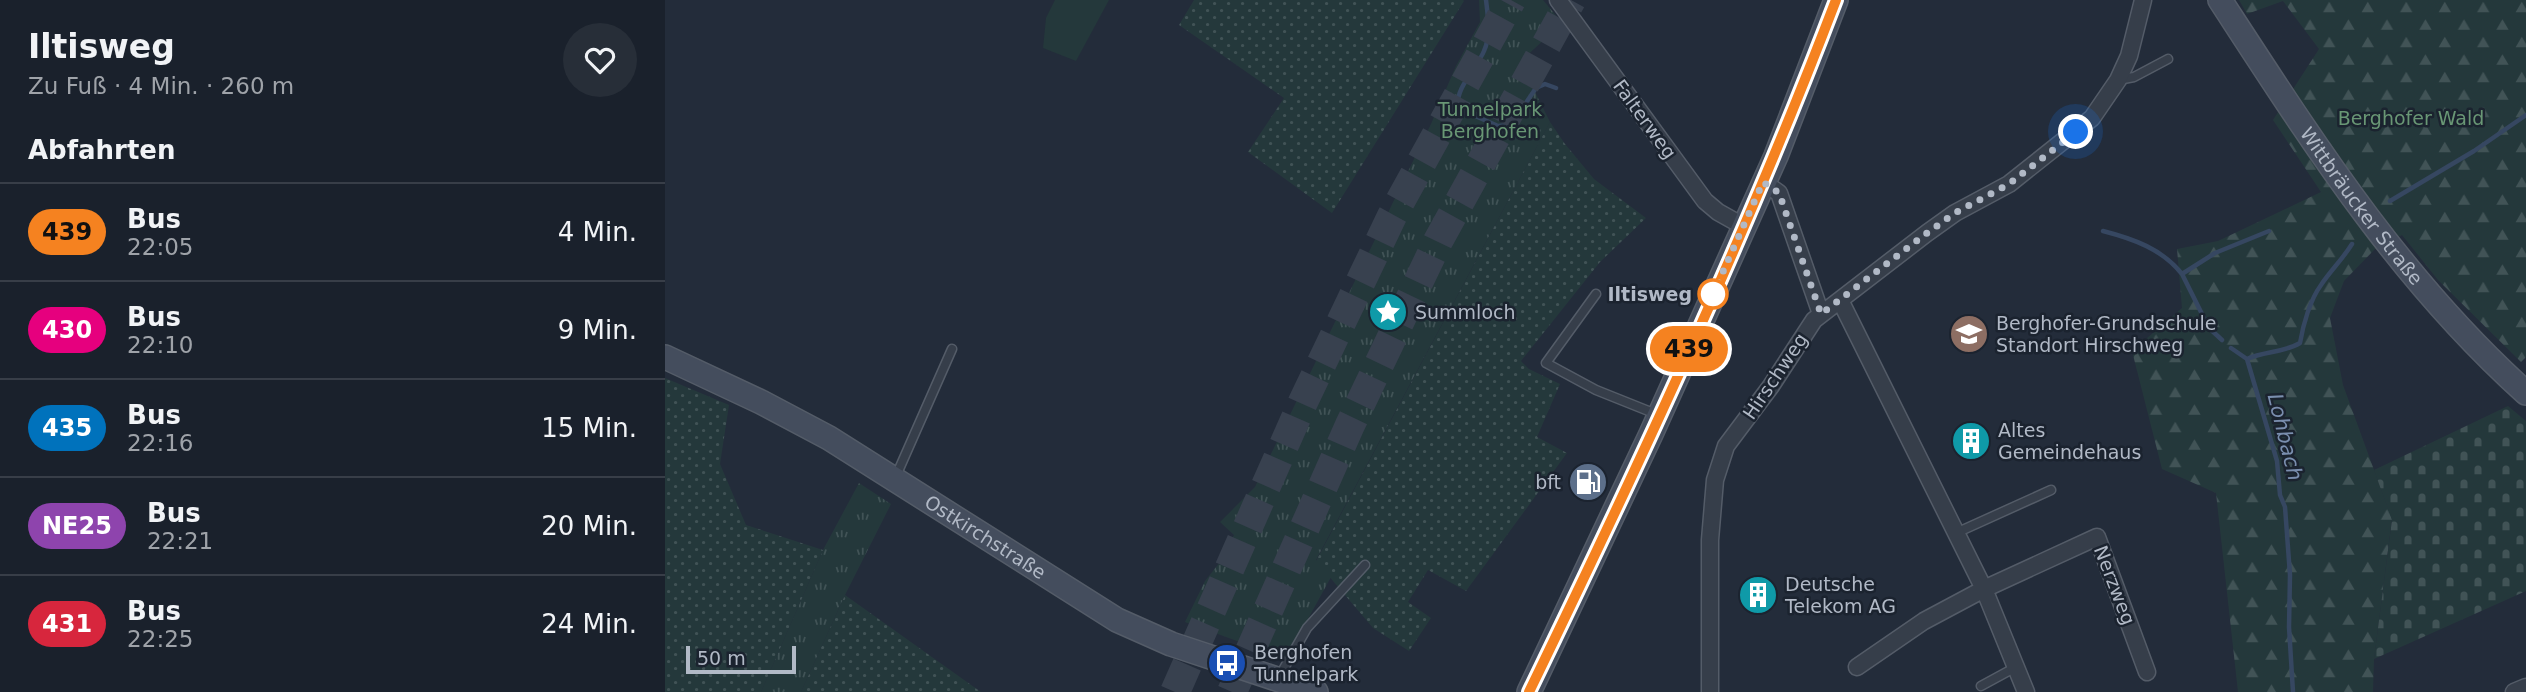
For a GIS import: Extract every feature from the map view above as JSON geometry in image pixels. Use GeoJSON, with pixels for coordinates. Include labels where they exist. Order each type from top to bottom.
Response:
{"type":"FeatureCollection","features":[{"type":"Feature","properties":{"kind":"street","name":"Falterweg"},"geometry":{"type":"LineString","coordinates":[[1558,0],[1705,201],[1743,226]]}},
{"type":"Feature","properties":{"kind":"street"},"geometry":{"type":"LineString","coordinates":[[1529,692],[1660,415],[1786,129],[1836,0]]}},
{"type":"Feature","properties":{"kind":"street","name":"Hirschweg"},"geometry":{"type":"LineString","coordinates":[[1710,692],[1710,540],[1715,480],[1726,446],[1771,386],[1814,320],[1955,213],[2009,184],[2092,118],[2110,94],[2129,56],[2143,0]]}},
{"type":"Feature","properties":{"kind":"street","name":"Wittbräucker Straße"},"geometry":{"type":"LineString","coordinates":[[2220,0],[2345,188],[2393,253],[2457,326],[2526,393]]}},
{"type":"Feature","properties":{"kind":"street"},"geometry":{"type":"LineString","coordinates":[[1763,182],[1779,193],[1821,314]]}},
{"type":"Feature","properties":{"kind":"street"},"geometry":{"type":"LineString","coordinates":[[1840,300],[1984,589],[2027,692]]}},
{"type":"Feature","properties":{"kind":"street","name":"Ostkirchstraße"},"geometry":{"type":"LineString","coordinates":[[665,357],[772,407],[829,438],[1117,620],[1171,644],[1316,692]]}},
{"type":"Feature","properties":{"kind":"street","name":"Nerzweg"},"geometry":{"type":"LineString","coordinates":[[1984,589],[2097,537],[2147,672]]}},
{"type":"Feature","properties":{"kind":"street"},"geometry":{"type":"LineString","coordinates":[[1857,667],[1924,621],[1984,589]]}},
{"type":"Feature","properties":{"kind":"street"},"geometry":{"type":"LineString","coordinates":[[2514,692],[2526,687]]}},
{"type":"Feature","properties":{"kind":"lane"},"geometry":{"type":"LineString","coordinates":[[2118,80],[2134,77],[2168,59]]}},
{"type":"Feature","properties":{"kind":"lane"},"geometry":{"type":"LineString","coordinates":[[1595,294],[1546,363],[1596,390],[1660,415]]}},
{"type":"Feature","properties":{"kind":"lane"},"geometry":{"type":"LineString","coordinates":[[894,478],[952,349]]}},
{"type":"Feature","properties":{"kind":"lane"},"geometry":{"type":"LineString","coordinates":[[1956,533],[2051,490]]}},
{"type":"Feature","properties":{"kind":"lane"},"geometry":{"type":"LineString","coordinates":[[1277,679],[1307,628],[1364,565]]}},
{"type":"Feature","properties":{"kind":"lane"},"geometry":{"type":"LineString","coordinates":[[1982,686],[2018,666]]}},
{"type":"Feature","properties":{"kind":"green space"},"geometry":{"type":"Polygon","coordinates":[[[1055,0],[1109,0],[1076,61],[1043,48],[1046,18],[1055,0]]]}},
{"type":"Feature","properties":{"kind":"green space"},"geometry":{"type":"Polygon","coordinates":[[[1194,0],[1464,1],[1332,213],[1248,152],[1284,98],[1179,25],[1194,0]]]}},
{"type":"Feature","properties":{"kind":"green space","name":"Tunnelpark Berghofen"},"geometry":{"type":"Polygon","coordinates":[[[1479,0],[1543,0],[1562,23],[1520,62],[1550,122],[1316,560],[1331,577],[1286,659],[1185,622],[1205,581],[1220,562],[1234,535],[1220,522],[1255,487],[1431,124],[1456,66],[1480,22],[1479,0]]]}},
{"type":"Feature","properties":{"kind":"green space","name":"Berghofer Wald"},"geometry":{"type":"Polygon","coordinates":[[[2239,0],[2526,0],[2526,357],[2521,362],[2438,280],[2402,235],[2375,249],[2344,281],[2330,318],[2343,385],[2392,519],[2374,659],[2373,692],[2238,692],[2216,493],[2162,469],[2132,351],[2182,308],[2177,249],[2218,241],[2321,192],[2273,120],[2319,49],[2283,1],[2247,14],[2239,0]]]}},
{"type":"Feature","properties":{"kind":"green space"},"geometry":{"type":"Polygon","coordinates":[[[1550,122],[1594,179],[1646,218],[1600,262],[1521,361],[1529,369],[1560,384],[1537,437],[1567,453],[1466,591],[1428,570],[1408,602],[1431,618],[1409,651],[1373,628],[1316,561],[1550,122]]]}},
{"type":"Feature","properties":{"kind":"green space"},"geometry":{"type":"Polygon","coordinates":[[[665,378],[729,405],[720,464],[746,525],[823,550],[761,692],[665,692],[665,378]]]}},
{"type":"Feature","properties":{"kind":"green space"},"geometry":{"type":"Polygon","coordinates":[[[2508,406],[2526,421],[2526,591],[2374,659],[2392,520],[2374,470],[2508,406]]]}},
{"type":"Feature","properties":{"kind":"green space"},"geometry":{"type":"Polygon","coordinates":[[[859,483],[891,504],[845,595],[801,692],[761,692],[823,550],[859,483]]]}},
{"type":"Feature","properties":{"kind":"green space"},"geometry":{"type":"Polygon","coordinates":[[[845,595],[981,692],[801,692],[845,595]]]}},
{"type":"Feature","properties":{"kind":"waterway"},"geometry":{"type":"LineString","coordinates":[[1458,107],[1463,85],[1481,58],[1488,39],[1486,0]]}},
{"type":"Feature","properties":{"kind":"waterway"},"geometry":{"type":"LineString","coordinates":[[1473,115],[1498,126],[1511,125],[1536,88],[1545,84],[1556,88]]}},
{"type":"Feature","properties":{"kind":"waterway","name":"Lohbach"},"geometry":{"type":"LineString","coordinates":[[2390,201],[2474,151],[2526,115]]}},
{"type":"Feature","properties":{"kind":"waterway"},"geometry":{"type":"LineString","coordinates":[[2103,231],[2147,246],[2166,258],[2182,274]]}},
{"type":"Feature","properties":{"kind":"waterway"},"geometry":{"type":"LineString","coordinates":[[2222,340],[2209,328],[2182,274],[2215,253],[2269,231]]}},
{"type":"Feature","properties":{"kind":"waterway","name":"Lohbach"},"geometry":{"type":"LineString","coordinates":[[2293,692],[2285,507],[2280,495],[2277,461],[2247,359],[2300,343],[2313,298],[2352,244]]}},
{"type":"Feature","properties":{"kind":"waterway"},"geometry":{"type":"LineString","coordinates":[[2231,348],[2247,359]]}},
{"type":"Feature","properties":{"kind":"tunnel"},"geometry":{"type":"LineString","coordinates":[[1175,692],[1303,402],[1392,216],[1511,0]]}},
{"type":"Feature","properties":{"kind":"tunnel"},"geometry":{"type":"LineString","coordinates":[[1232,692],[1350,425],[1438,241],[1571,0]]}},
{"type":"Feature","properties":{"kind":"bus line","name":"439"},"geometry":{"type":"LineString","coordinates":[[1529,692],[1651,434],[1776,156],[1836,0]]}},
{"type":"Feature","properties":{"kind":"place","name":"Iltisweg"},"geometry":{"type":"Point","coordinates":[1713,294]}},
{"type":"Feature","properties":{"kind":"place","name":"Summloch"},"geometry":{"type":"Point","coordinates":[1388,312]}},
{"type":"Feature","properties":{"kind":"place","name":"Berghofer-Grundschule Standort Hirschweg"},"geometry":{"type":"Point","coordinates":[1969,334]}},
{"type":"Feature","properties":{"kind":"place","name":"Altes Gemeindehaus"},"geometry":{"type":"Point","coordinates":[1971,441]}},
{"type":"Feature","properties":{"kind":"place","name":"bft"},"geometry":{"type":"Point","coordinates":[1588,482]}},
{"type":"Feature","properties":{"kind":"place","name":"Deutsche Telekom AG"},"geometry":{"type":"Point","coordinates":[1758,595]}},
{"type":"Feature","properties":{"kind":"place","name":"Berghofen Tunnelpark"},"geometry":{"type":"Point","coordinates":[1227,663]}},
{"type":"Feature","properties":{"kind":"route"},"geometry":{"type":"LineString","coordinates":[[1713,294],[1763,182],[1779,193],[1821,314],[1955,213],[2009,184],[2076,132]]}}]}
